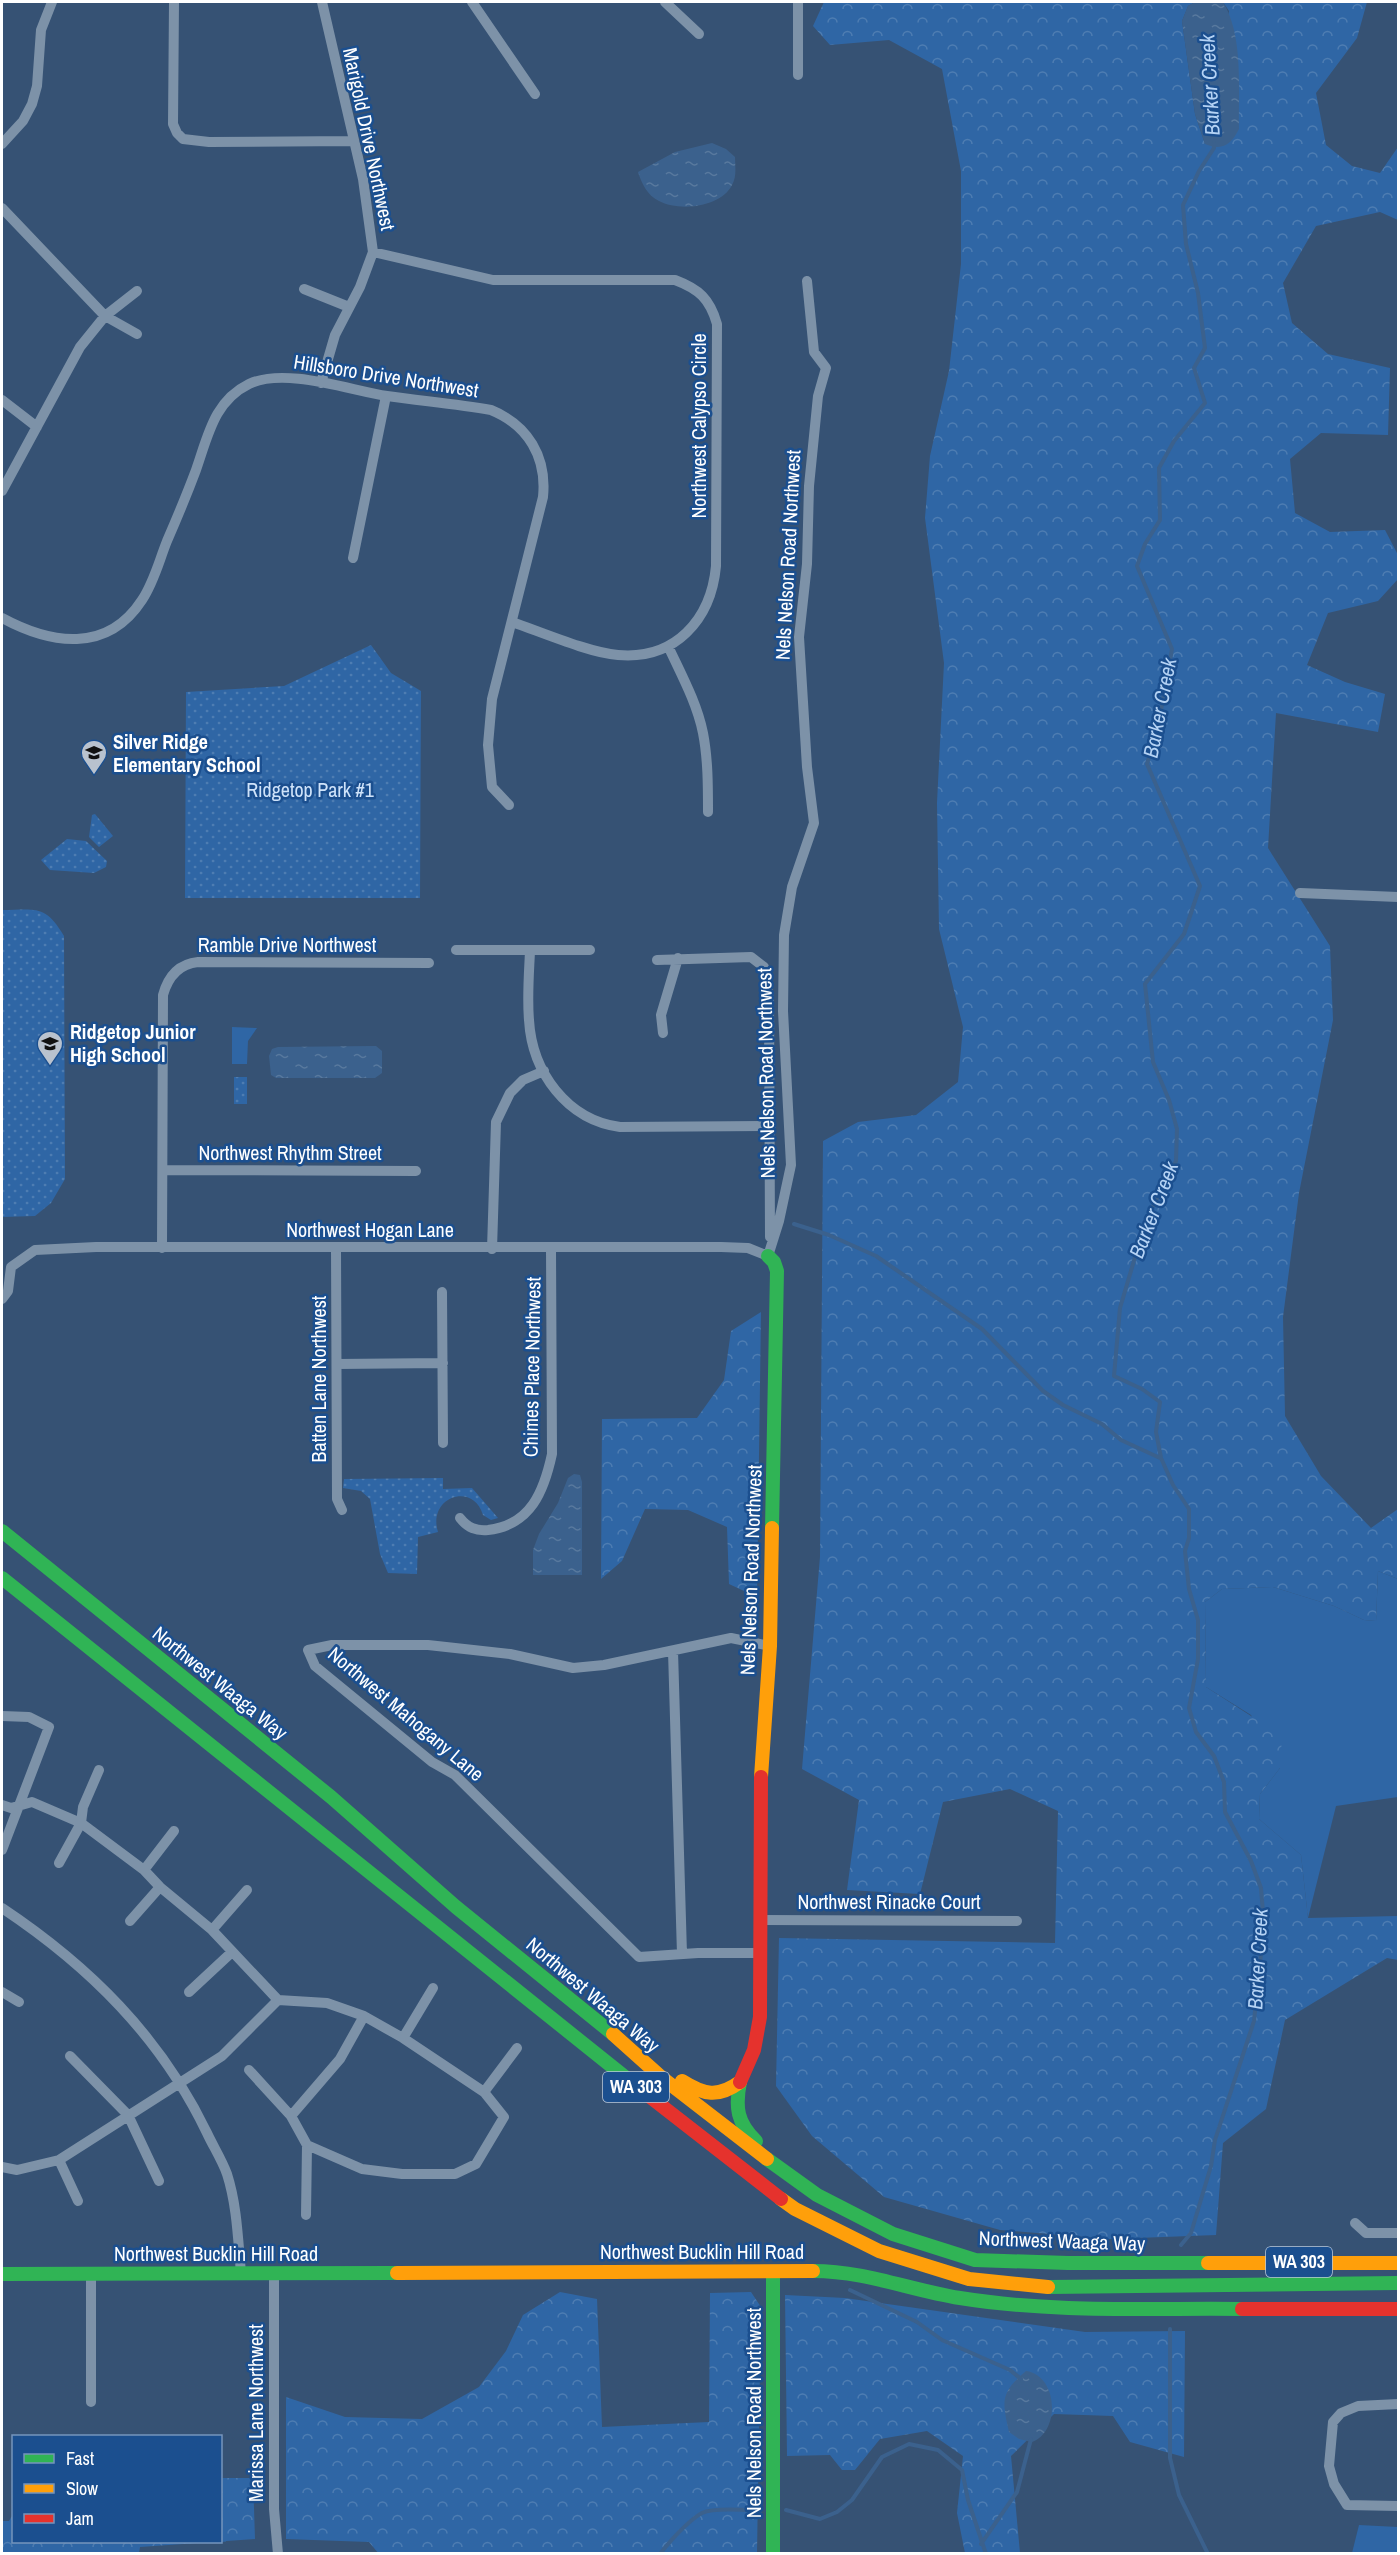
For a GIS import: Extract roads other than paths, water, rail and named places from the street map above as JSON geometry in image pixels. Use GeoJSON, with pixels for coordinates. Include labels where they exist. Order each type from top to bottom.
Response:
{"type":"FeatureCollection","features":[{"type":"Feature","properties":{"kind":"main road","name":"Nels Nelson Road Northwest"},"geometry":{"type":"LineString","coordinates":[[769,1252],[777,1271],[770,1646],[761,1777],[758,2037],[749,2066],[740,2082],[736,2102],[737,2115],[743,2129],[772,2155],[794,2180]]}},
{"type":"Feature","properties":{"kind":"main road","name":"Northwest Waaga Way"},"geometry":{"type":"LineString","coordinates":[[2,1531],[331,1797],[456,1907],[626,2045],[661,2077],[794,2180],[817,2195],[893,2234],[975,2260],[1068,2264],[1398,2263]]}},
{"type":"Feature","properties":{"kind":"main road","name":"WA 303"},"geometry":{"type":"LineString","coordinates":[[2,1578],[714,2149],[795,2209],[879,2251],[969,2279],[1063,2288],[1257,2283],[1398,2283]]}},
{"type":"Feature","properties":{"kind":"main road"},"geometry":{"type":"LineString","coordinates":[[626,2045],[697,2091],[714,2096],[728,2091],[740,2082]]}},
{"type":"Feature","properties":{"kind":"main road","name":"Nels Nelson Road Northwest"},"geometry":{"type":"LineString","coordinates":[[773,2272],[773,2553]]}},
{"type":"Feature","properties":{"kind":"main road","name":"Northwest Bucklin Hill Road"},"geometry":{"type":"LineString","coordinates":[[2,2274],[857,2273],[959,2298],[1046,2308],[1398,2309]]}},
{"type":"Feature","properties":{"kind":"street"},"geometry":{"type":"LineString","coordinates":[[2,144],[23,121],[32,104],[37,86],[41,30],[52,2]]}},
{"type":"Feature","properties":{"kind":"street"},"geometry":{"type":"LineString","coordinates":[[174,2],[173,124],[183,139],[209,142],[352,141]]}},
{"type":"Feature","properties":{"kind":"street","name":"Marigold Drive Northwest"},"geometry":{"type":"LineString","coordinates":[[321,383],[335,335],[360,287],[373,252],[373,238],[363,179],[352,141],[322,2]]}},
{"type":"Feature","properties":{"kind":"street"},"geometry":{"type":"LineString","coordinates":[[472,2],[535,94]]}},
{"type":"Feature","properties":{"kind":"street"},"geometry":{"type":"LineString","coordinates":[[665,2],[699,34]]}},
{"type":"Feature","properties":{"kind":"street"},"geometry":{"type":"LineString","coordinates":[[798,2],[798,75]]}},
{"type":"Feature","properties":{"kind":"street"},"geometry":{"type":"LineString","coordinates":[[2,208],[105,316],[137,334]]}},
{"type":"Feature","properties":{"kind":"street","name":"Northwest Calypso Circle"},"geometry":{"type":"LineString","coordinates":[[373,252],[493,280],[675,280],[693,287],[708,299],[717,324],[717,551],[714,586],[699,619],[681,639],[639,656],[616,656],[512,622]]}},
{"type":"Feature","properties":{"kind":"street","name":"Nels Nelson Road Northwest"},"geometry":{"type":"LineString","coordinates":[[769,1252],[787,1192],[791,1165],[783,1011],[784,935],[792,887],[814,823],[807,767],[798,637],[807,564],[810,486],[818,396],[826,369],[814,352],[807,281]]}},
{"type":"Feature","properties":{"kind":"street"},"geometry":{"type":"LineString","coordinates":[[304,289],[349,307]]}},
{"type":"Feature","properties":{"kind":"street"},"geometry":{"type":"LineString","coordinates":[[2,491],[80,346],[105,316],[137,291]]}},
{"type":"Feature","properties":{"kind":"street","name":"Hillsboro Drive Northwest"},"geometry":{"type":"LineString","coordinates":[[2,618],[34,632],[65,640],[96,635],[115,627],[142,600],[155,575],[184,503],[213,419],[232,394],[251,383],[282,378],[387,396],[491,410],[505,416],[516,425],[532,444],[542,464],[544,480],[543,497],[492,699],[488,745],[492,787],[509,805]]}},
{"type":"Feature","properties":{"kind":"street"},"geometry":{"type":"LineString","coordinates":[[353,558],[387,396]]}},
{"type":"Feature","properties":{"kind":"street"},"geometry":{"type":"LineString","coordinates":[[2,400],[36,427]]}},
{"type":"Feature","properties":{"kind":"street"},"geometry":{"type":"LineString","coordinates":[[668,646],[691,695],[703,732],[708,770],[708,812]]}},
{"type":"Feature","properties":{"kind":"street"},"geometry":{"type":"LineString","coordinates":[[1300,893],[1398,897]]}},
{"type":"Feature","properties":{"kind":"street"},"geometry":{"type":"LineString","coordinates":[[456,950],[590,950]]}},
{"type":"Feature","properties":{"kind":"street"},"geometry":{"type":"LineString","coordinates":[[530,951],[529,1020],[535,1055],[568,1105],[588,1119],[602,1125],[620,1127],[771,1126]]}},
{"type":"Feature","properties":{"kind":"street"},"geometry":{"type":"LineString","coordinates":[[657,960],[751,957],[764,967],[769,999],[771,1126],[769,1252]]}},
{"type":"Feature","properties":{"kind":"street"},"geometry":{"type":"LineString","coordinates":[[663,1034],[661,1016],[678,958]]}},
{"type":"Feature","properties":{"kind":"street","name":"Ramble Drive Northwest"},"geometry":{"type":"LineString","coordinates":[[162,1248],[163,995],[167,981],[176,971],[186,963],[198,962],[429,963]]}},
{"type":"Feature","properties":{"kind":"street"},"geometry":{"type":"LineString","coordinates":[[492,1249],[496,1122],[510,1093],[523,1080],[544,1071]]}},
{"type":"Feature","properties":{"kind":"street","name":"Northwest Rhythm Street"},"geometry":{"type":"LineString","coordinates":[[163,1170],[417,1171]]}},
{"type":"Feature","properties":{"kind":"street","name":"Northwest Hogan Lane"},"geometry":{"type":"LineString","coordinates":[[2,1299],[8,1291],[11,1267],[35,1250],[96,1247],[492,1249],[730,1247],[769,1252]]}},
{"type":"Feature","properties":{"kind":"street","name":"Batten Lane Northwest"},"geometry":{"type":"LineString","coordinates":[[336,1247],[337,1499],[342,1510]]}},
{"type":"Feature","properties":{"kind":"street","name":"Chimes Place Northwest"},"geometry":{"type":"LineString","coordinates":[[460,1518],[472,1528],[481,1530],[513,1524],[534,1503],[547,1478],[552,1454],[551,1248]]}},
{"type":"Feature","properties":{"kind":"street"},"geometry":{"type":"LineString","coordinates":[[442,1292],[443,1443]]}},
{"type":"Feature","properties":{"kind":"street"},"geometry":{"type":"LineString","coordinates":[[337,1364],[442,1364]]}},
{"type":"Feature","properties":{"kind":"street"},"geometry":{"type":"LineString","coordinates":[[759,1953],[682,1954],[673,1651],[731,1638],[770,1646]]}},
{"type":"Feature","properties":{"kind":"street","name":"Northwest Mahogany Lane"},"geometry":{"type":"LineString","coordinates":[[673,1651],[604,1665],[573,1668],[510,1654],[428,1645],[332,1645],[308,1650],[315,1666],[432,1762],[455,1775],[639,1957],[682,1954]]}},
{"type":"Feature","properties":{"kind":"street"},"geometry":{"type":"LineString","coordinates":[[2,1716],[29,1717],[49,1726],[2,1850]]}},
{"type":"Feature","properties":{"kind":"street"},"geometry":{"type":"LineString","coordinates":[[59,1863],[81,1822],[83,1807],[99,1770]]}},
{"type":"Feature","properties":{"kind":"street"},"geometry":{"type":"LineString","coordinates":[[2,1805],[11,1808],[32,1802],[81,1822],[144,1870],[160,1887],[212,1930],[278,2000],[327,2002],[364,2016],[404,2038],[484,2092],[504,2117],[476,2164],[455,2174],[402,2174],[362,2169],[307,2145]]}},
{"type":"Feature","properties":{"kind":"street"},"geometry":{"type":"LineString","coordinates":[[144,1870],[174,1831]]}},
{"type":"Feature","properties":{"kind":"street"},"geometry":{"type":"LineString","coordinates":[[130,1921],[160,1887]]}},
{"type":"Feature","properties":{"kind":"street"},"geometry":{"type":"LineString","coordinates":[[212,1930],[247,1890]]}},
{"type":"Feature","properties":{"kind":"street"},"geometry":{"type":"LineString","coordinates":[[2,1908],[59,1950],[108,1992],[140,2028],[180,2081],[226,2174],[237,2227],[241,2273]]}},
{"type":"Feature","properties":{"kind":"street","name":"Northwest Rinacke Court"},"geometry":{"type":"LineString","coordinates":[[761,1920],[1017,1921]]}},
{"type":"Feature","properties":{"kind":"street"},"geometry":{"type":"LineString","coordinates":[[189,1992],[232,1952]]}},
{"type":"Feature","properties":{"kind":"street"},"geometry":{"type":"LineString","coordinates":[[404,2038],[433,1988]]}},
{"type":"Feature","properties":{"kind":"street"},"geometry":{"type":"LineString","coordinates":[[2,1992],[19,2002]]}},
{"type":"Feature","properties":{"kind":"street"},"geometry":{"type":"LineString","coordinates":[[2,2167],[17,2170],[59,2160],[222,2056],[278,2000]]}},
{"type":"Feature","properties":{"kind":"street"},"geometry":{"type":"LineString","coordinates":[[291,2116],[340,2059],[364,2016]]}},
{"type":"Feature","properties":{"kind":"street"},"geometry":{"type":"LineString","coordinates":[[484,2092],[517,2048]]}},
{"type":"Feature","properties":{"kind":"street"},"geometry":{"type":"LineString","coordinates":[[70,2056],[128,2115],[159,2181]]}},
{"type":"Feature","properties":{"kind":"street"},"geometry":{"type":"LineString","coordinates":[[249,2070],[291,2116],[307,2145],[306,2216]]}},
{"type":"Feature","properties":{"kind":"street"},"geometry":{"type":"LineString","coordinates":[[59,2160],[78,2201]]}},
{"type":"Feature","properties":{"kind":"street"},"geometry":{"type":"LineString","coordinates":[[1355,2223],[1366,2233],[1398,2233]]}},
{"type":"Feature","properties":{"kind":"street","name":"Marissa Lane Northwest"},"geometry":{"type":"LineString","coordinates":[[274,2273],[274,2509],[278,2553]]}},
{"type":"Feature","properties":{"kind":"street"},"geometry":{"type":"LineString","coordinates":[[91,2274],[91,2402]]}},
{"type":"Feature","properties":{"kind":"street"},"geometry":{"type":"LineString","coordinates":[[1398,2404],[1358,2406],[1341,2413],[1333,2422],[1329,2466],[1334,2484],[1347,2505],[1398,2506]]}},
{"type":"Feature","properties":{"kind":"water"},"geometry":{"type":"Polygon","coordinates":[[[1195,2],[1223,2],[1230,16],[1237,47],[1239,129],[1229,143],[1221,147],[1205,144],[1195,114],[1182,21],[1188,6],[1195,2]]]}},
{"type":"Feature","properties":{"kind":"water"},"geometry":{"type":"Polygon","coordinates":[[[712,143],[726,149],[735,157],[734,182],[727,192],[710,203],[688,207],[668,204],[651,196],[638,172],[675,152],[712,143]]]}},
{"type":"Feature","properties":{"kind":"water"},"geometry":{"type":"Polygon","coordinates":[[[376,1046],[382,1051],[382,1073],[375,1078],[276,1078],[271,1075],[269,1056],[272,1049],[278,1047],[376,1046]]]}},
{"type":"Feature","properties":{"kind":"water"},"geometry":{"type":"Polygon","coordinates":[[[574,1474],[580,1475],[582,1482],[582,1575],[533,1575],[533,1550],[539,1534],[558,1503],[568,1478],[574,1474]]]}},
{"type":"Feature","properties":{"kind":"water"},"geometry":{"type":"Polygon","coordinates":[[[1026,2371],[1037,2375],[1045,2382],[1052,2404],[1048,2427],[1032,2442],[1019,2439],[1009,2432],[1004,2404],[1011,2385],[1026,2371]]]}},
{"type":"Feature","properties":{"kind":"waterway","name":"Barker Creek"},"geometry":{"type":"LineString","coordinates":[[1181,2245],[1191,2233],[1211,2166],[1215,2140],[1254,2021],[1264,1925],[1261,1888],[1251,1861],[1225,1812],[1224,1782],[1214,1756],[1196,1732],[1189,1708],[1198,1659],[1198,1620],[1189,1589],[1185,1551],[1189,1538],[1189,1509],[1173,1485],[1161,1458],[1156,1432],[1160,1402],[1142,1389],[1114,1376],[1120,1308],[1146,1220],[1176,1161],[1177,1129],[1169,1100],[1153,1062],[1145,984],[1184,934],[1200,886],[1147,764],[1158,727],[1172,649],[1137,566],[1145,544],[1160,520],[1159,468],[1174,441],[1205,403],[1194,368],[1205,348],[1198,293],[1186,244],[1183,205],[1199,171],[1214,148],[1214,143]]}},
{"type":"Feature","properties":{"kind":"waterway"},"geometry":{"type":"LineString","coordinates":[[794,1224],[829,1235],[876,1256],[982,1329],[1043,1391],[1063,1405],[1102,1424],[1121,1440],[1160,1458]]}},
{"type":"Feature","properties":{"kind":"waterway"},"geometry":{"type":"LineString","coordinates":[[850,2290],[917,2322],[942,2340],[1010,2370],[1021,2379]]}},
{"type":"Feature","properties":{"kind":"waterway","name":"Barker Creek"},"geometry":{"type":"LineString","coordinates":[[1170,2329],[1170,2458],[1179,2495],[1208,2554]]}},
{"type":"Feature","properties":{"kind":"waterway"},"geometry":{"type":"LineString","coordinates":[[981,2544],[1017,2492],[1031,2439]]}},
{"type":"Feature","properties":{"kind":"waterway"},"geometry":{"type":"LineString","coordinates":[[786,2510],[820,2519],[837,2512],[852,2500],[882,2457],[909,2444],[938,2450],[962,2470],[968,2500],[986,2554]]}},
{"type":"Feature","properties":{"kind":"waterway"},"geometry":{"type":"LineString","coordinates":[[660,2554],[685,2526],[702,2513],[722,2509],[760,2511]]}},
{"type":"Feature","properties":{"kind":"place","name":"Silver Ridge Elementary School"},"geometry":{"type":"Point","coordinates":[94,776]}},
{"type":"Feature","properties":{"kind":"place","name":"Ridgetop Junior High School"},"geometry":{"type":"Point","coordinates":[50,1067]}},
{"type":"Feature","properties":{"kind":"park label","name":"Ridgetop Park #1"},"geometry":{"type":"Point","coordinates":[310,790]}}]}
